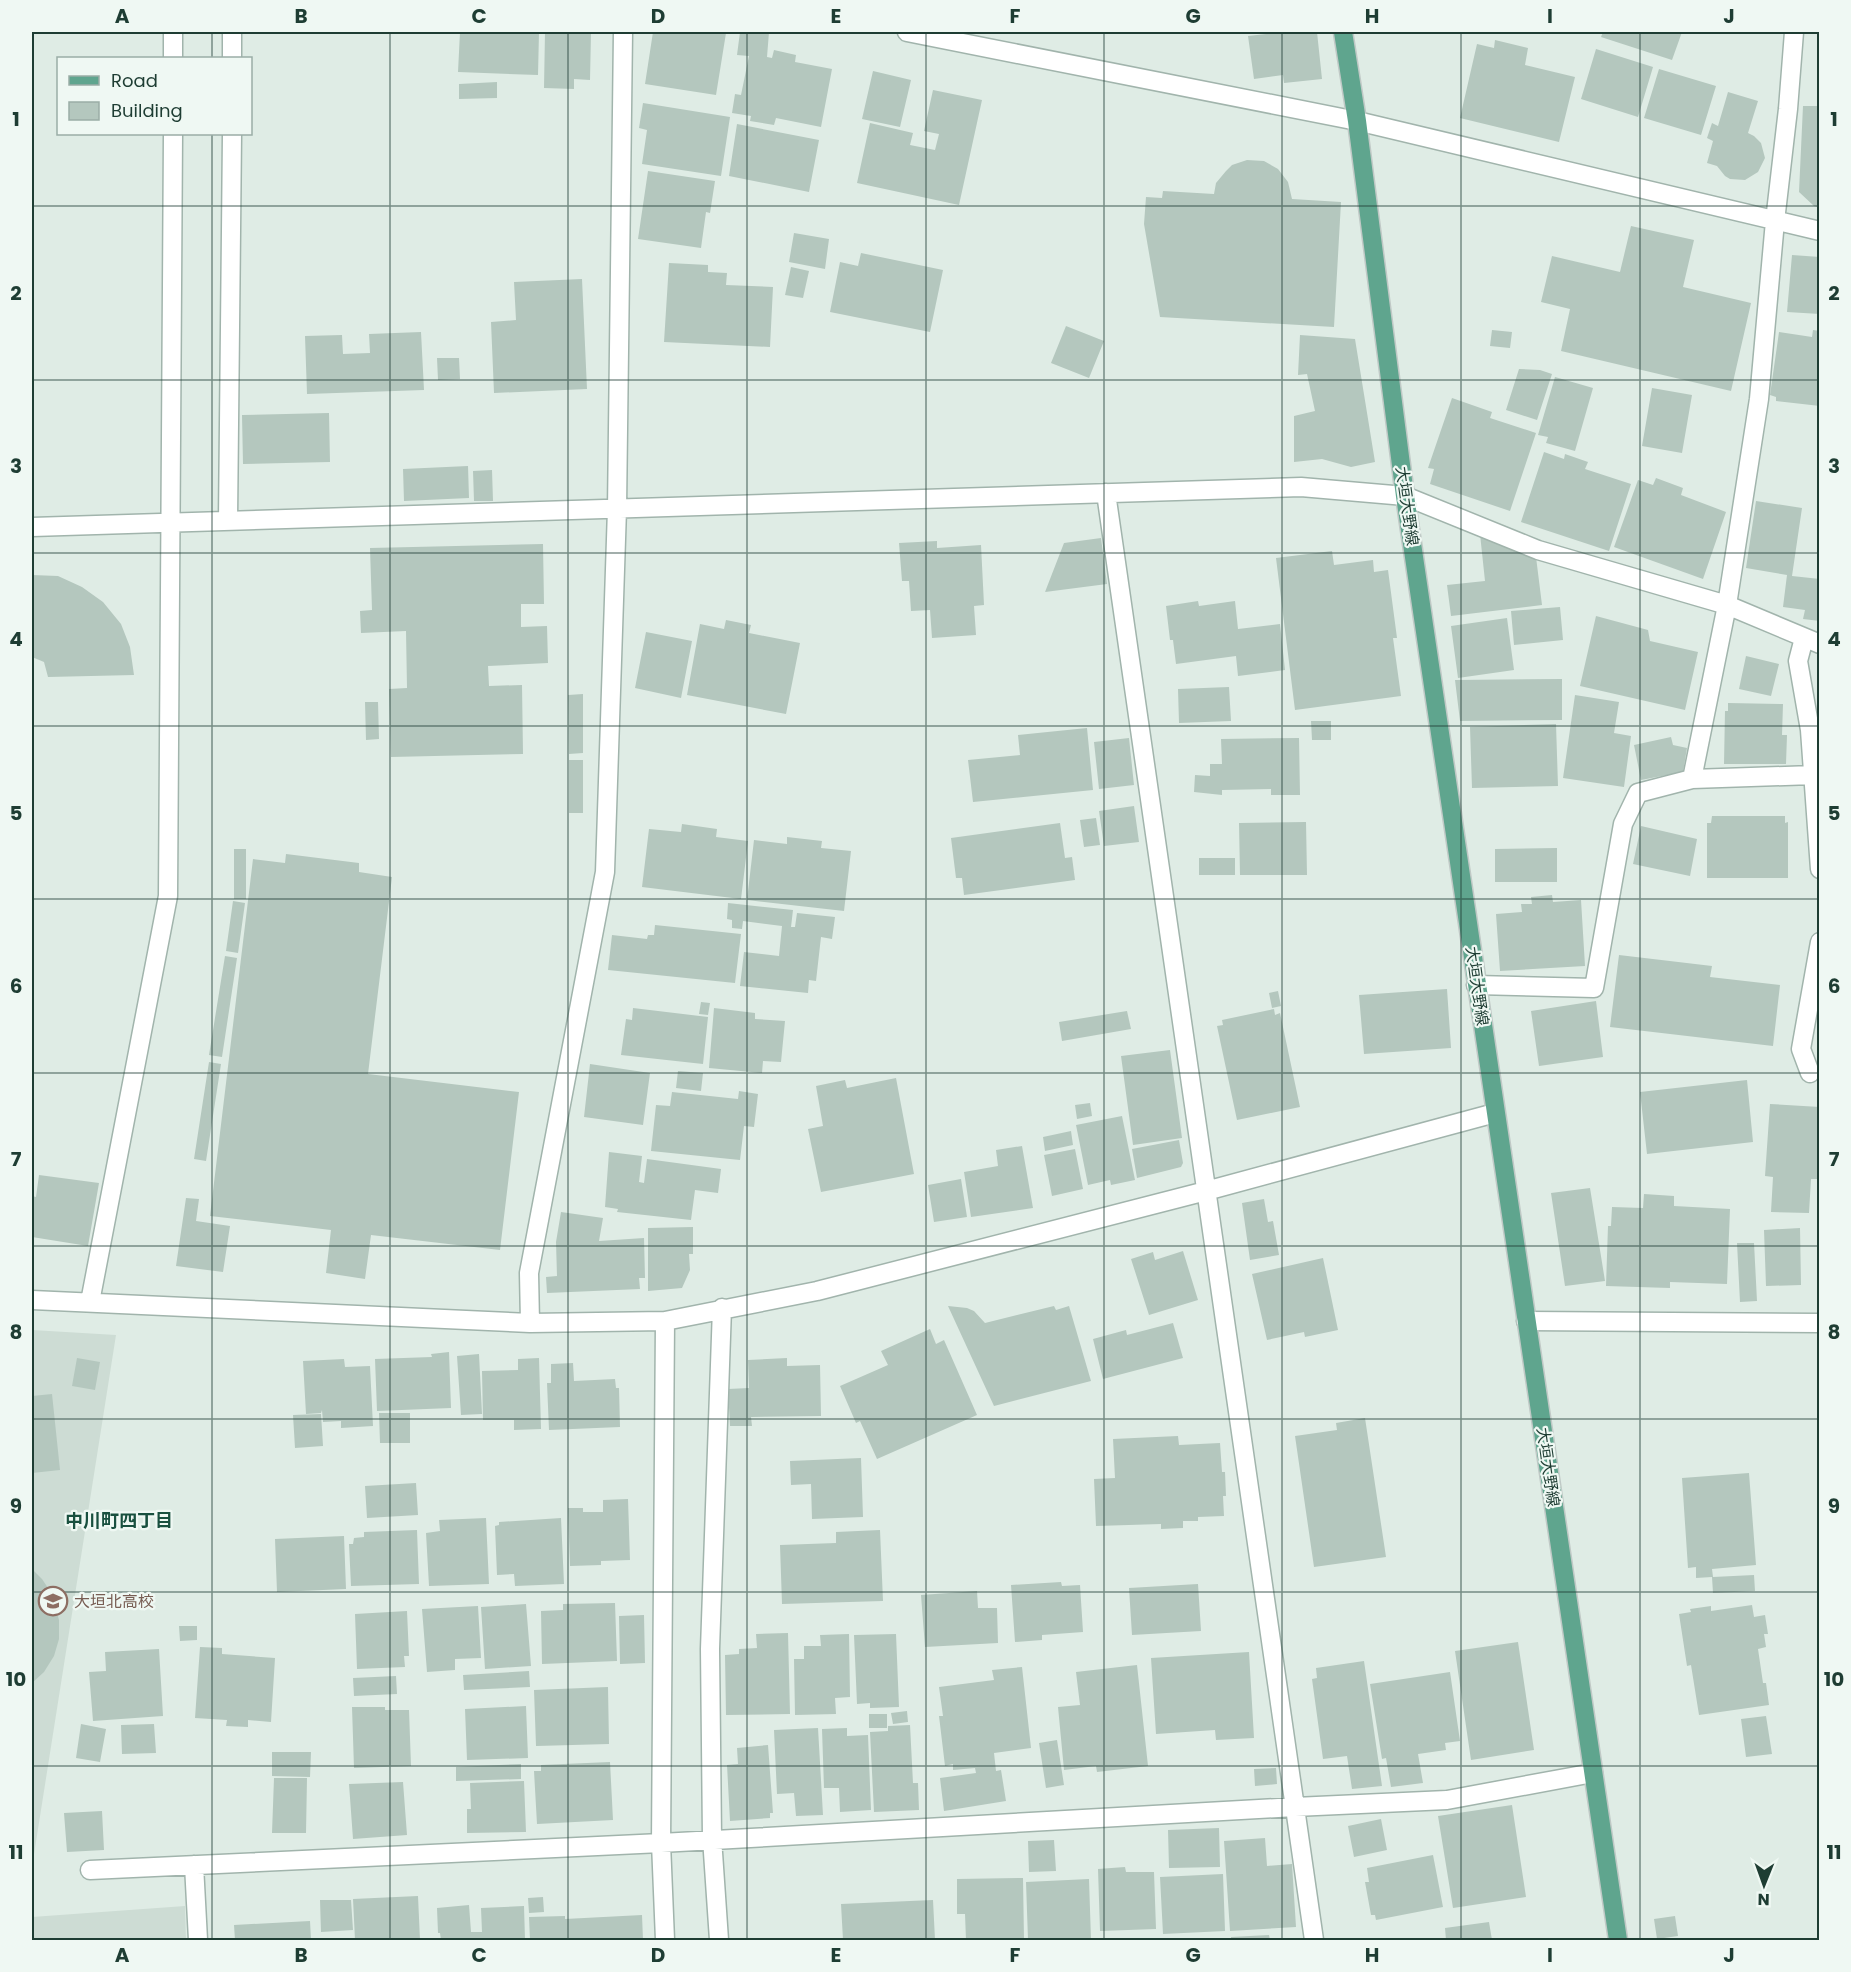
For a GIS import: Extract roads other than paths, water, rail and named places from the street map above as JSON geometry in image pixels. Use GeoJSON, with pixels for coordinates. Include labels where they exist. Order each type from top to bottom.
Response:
{"type":"FeatureCollection","features":[{"type":"Feature","properties":{"kind":"main road","name":"大垣大野線"},"geometry":{"type":"LineString","coordinates":[[1343,32],[1357,121],[1405,496],[1618,1941]]}},
{"type":"Feature","properties":{"kind":"street"},"geometry":{"type":"LineString","coordinates":[[173,32],[173,57]]}},
{"type":"Feature","properties":{"kind":"street"},"geometry":{"type":"LineString","coordinates":[[232,32],[232,57]]}},
{"type":"Feature","properties":{"kind":"street"},"geometry":{"type":"LineString","coordinates":[[530,1323],[529,1273],[605,872],[617,509],[623,32]]}},
{"type":"Feature","properties":{"kind":"street"},"geometry":{"type":"LineString","coordinates":[[907,32],[1357,121],[1820,231]]}},
{"type":"Feature","properties":{"kind":"street"},"geometry":{"type":"LineString","coordinates":[[1692,779],[1727,605],[1759,399],[1794,32]]}},
{"type":"Feature","properties":{"kind":"street"},"geometry":{"type":"LineString","coordinates":[[90,1302],[168,896],[173,135]]}},
{"type":"Feature","properties":{"kind":"street"},"geometry":{"type":"LineString","coordinates":[[228,521],[232,135]]}},
{"type":"Feature","properties":{"kind":"street"},"geometry":{"type":"LineString","coordinates":[[32,527],[1301,487],[1405,496],[1538,550],[1727,605],[1812,641],[1798,661],[1810,730],[1820,869]]}},
{"type":"Feature","properties":{"kind":"street"},"geometry":{"type":"LineString","coordinates":[[1106,493],[1314,1941]]}},
{"type":"Feature","properties":{"kind":"street"},"geometry":{"type":"LineString","coordinates":[[1476,985],[1594,987],[1623,824],[1638,793],[1692,779],[1813,775]]}},
{"type":"Feature","properties":{"kind":"street"},"geometry":{"type":"LineString","coordinates":[[1810,1073],[1801,1049],[1820,942]]}},
{"type":"Feature","properties":{"kind":"street"},"geometry":{"type":"LineString","coordinates":[[32,1299],[530,1323],[665,1321],[817,1291],[1206,1191],[1495,1113]]}},
{"type":"Feature","properties":{"kind":"street"},"geometry":{"type":"LineString","coordinates":[[719,1941],[712,1838],[710,1649],[722,1308]]}},
{"type":"Feature","properties":{"kind":"street"},"geometry":{"type":"LineString","coordinates":[[1526,1320],[1820,1323]]}},
{"type":"Feature","properties":{"kind":"street"},"geometry":{"type":"LineString","coordinates":[[665,1321],[661,1843],[665,1941]]}},
{"type":"Feature","properties":{"kind":"street"},"geometry":{"type":"LineString","coordinates":[[90,1870],[661,1843],[712,1838],[1447,1800],[1593,1773]]}},
{"type":"Feature","properties":{"kind":"street"},"geometry":{"type":"LineString","coordinates":[[194,1865],[198,1941]]}},
{"type":"Feature","properties":{"kind":"place","name":"大垣北高校"},"geometry":{"type":"Point","coordinates":[53,1601]}},
{"type":"Feature","properties":{"kind":"district","name":"中川町四丁目"},"geometry":{"type":"Point","coordinates":[119,1520]}}]}
